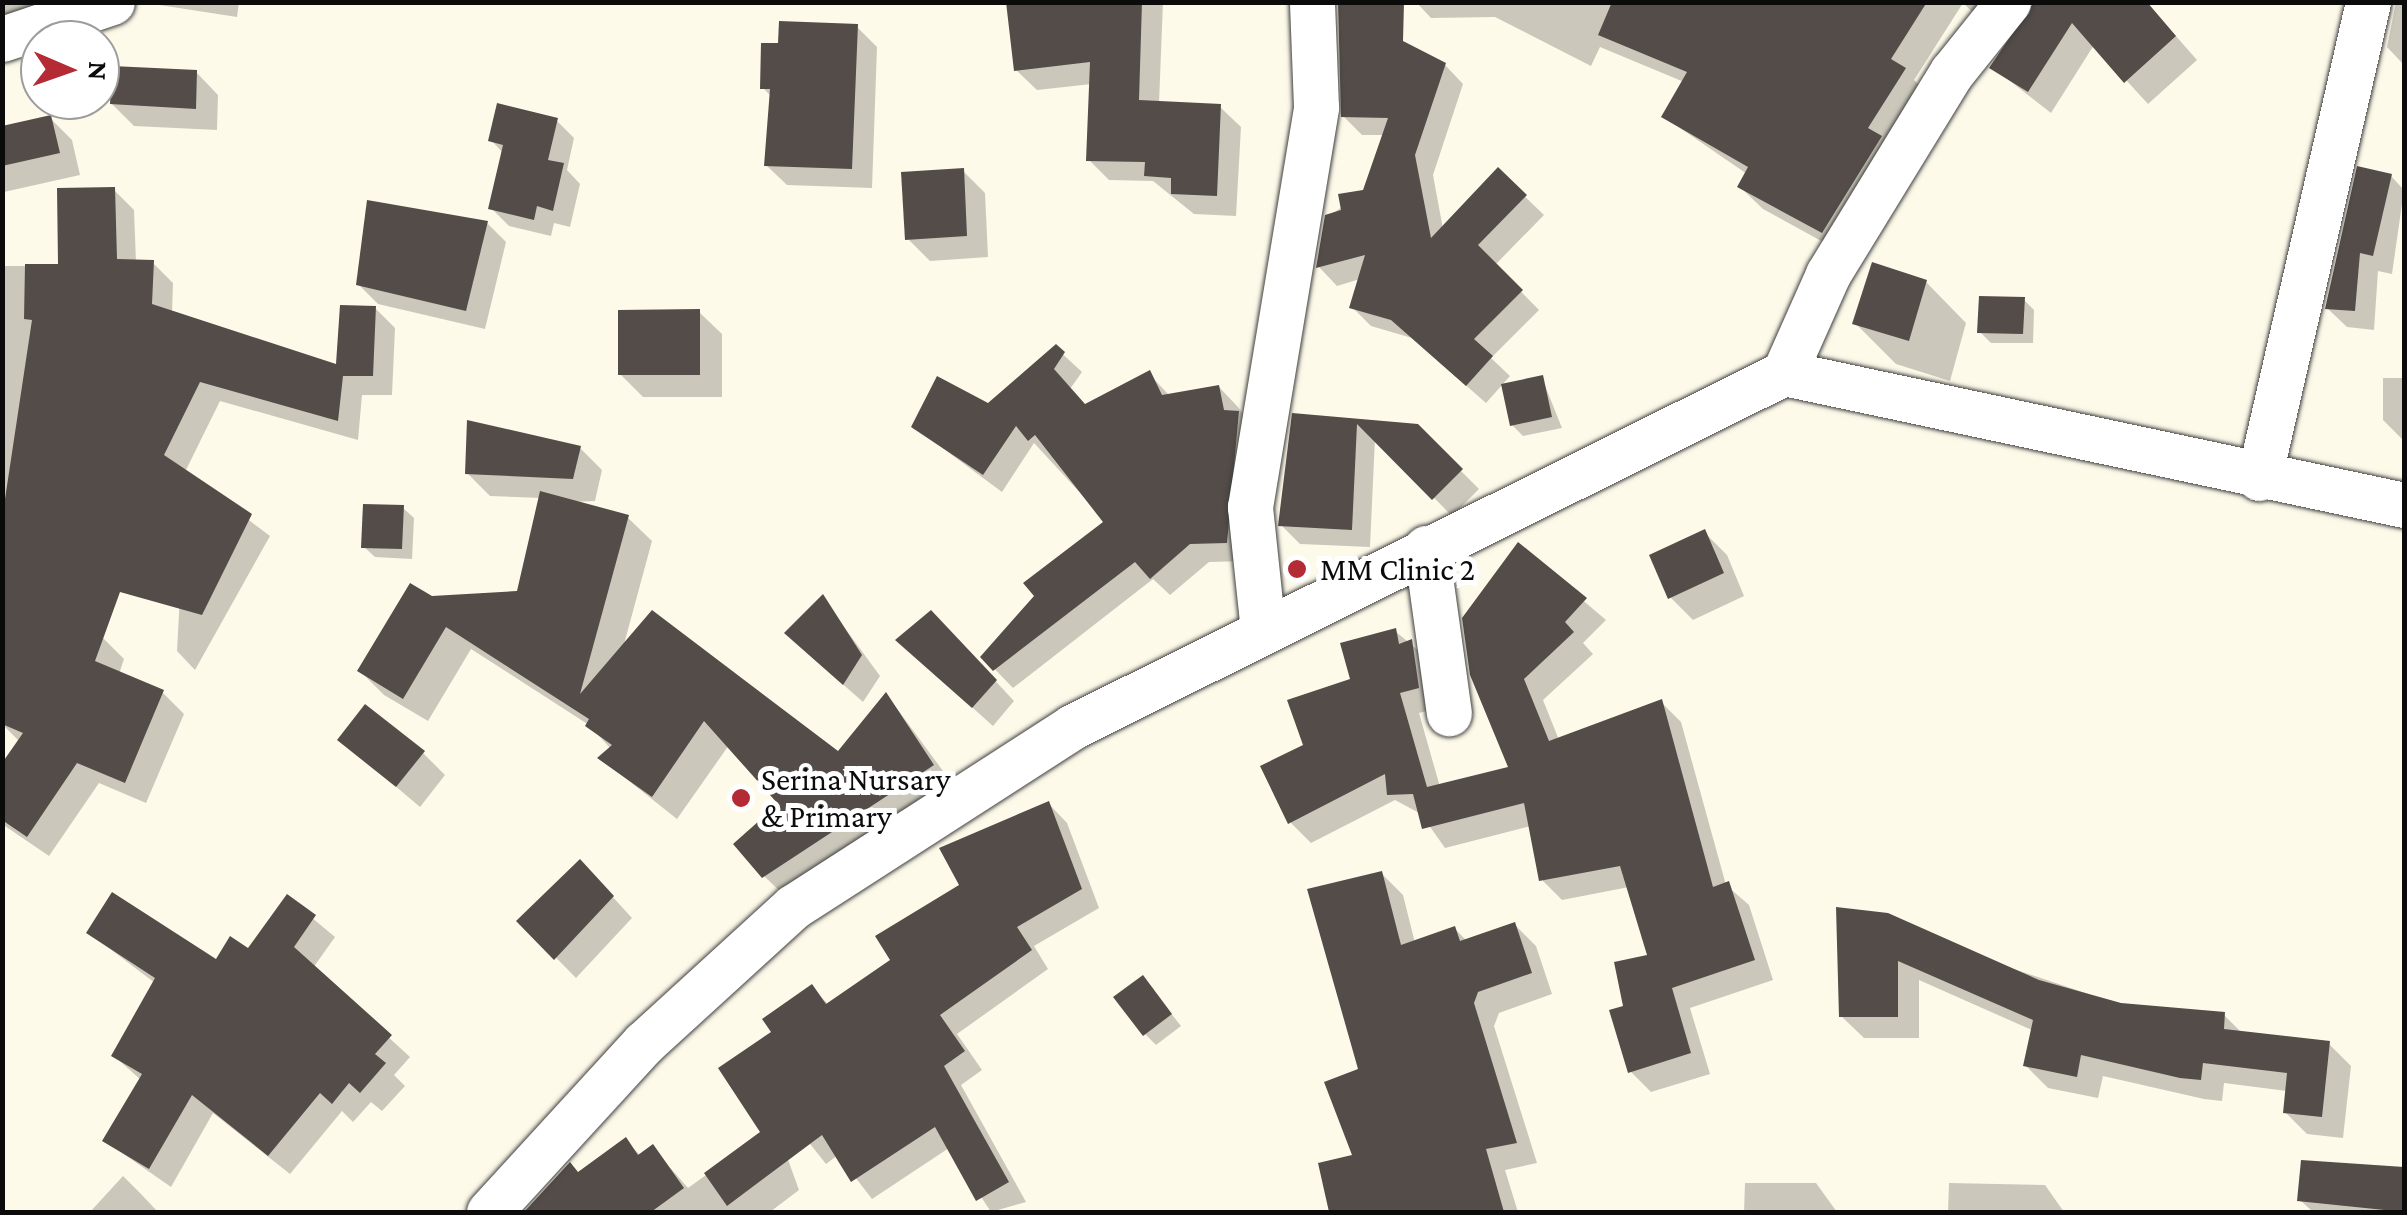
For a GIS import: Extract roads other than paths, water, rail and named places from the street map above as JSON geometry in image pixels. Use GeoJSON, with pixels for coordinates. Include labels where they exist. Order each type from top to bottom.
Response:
{"type":"FeatureCollection","features":[{"type":"Feature","properties":{"kind":"street"},"geometry":{"type":"LineString","coordinates":[[2,39],[112,2]]}},
{"type":"Feature","properties":{"kind":"street"},"geometry":{"type":"LineString","coordinates":[[1263,631],[1250,507],[1316,108],[1312,2]]}},
{"type":"Feature","properties":{"kind":"street"},"geometry":{"type":"LineString","coordinates":[[1784,373],[1828,274],[1952,72],[2008,2]]}},
{"type":"Feature","properties":{"kind":"street"},"geometry":{"type":"LineString","coordinates":[[2259,478],[2368,2]]}},
{"type":"Feature","properties":{"kind":"street"},"geometry":{"type":"LineString","coordinates":[[489,1212],[656,1030],[793,907],[1072,727],[1784,373],[2022,418],[2259,478],[2404,505]]}},
{"type":"Feature","properties":{"kind":"street"},"geometry":{"type":"LineString","coordinates":[[1426,548],[1448,712]]}},
{"type":"Feature","properties":{"kind":"place","name":"MM Clinic 2"},"geometry":{"type":"Point","coordinates":[1297,569]}},
{"type":"Feature","properties":{"kind":"place","name":"Serina Nursary & Primary"},"geometry":{"type":"Point","coordinates":[741,798]}}]}
